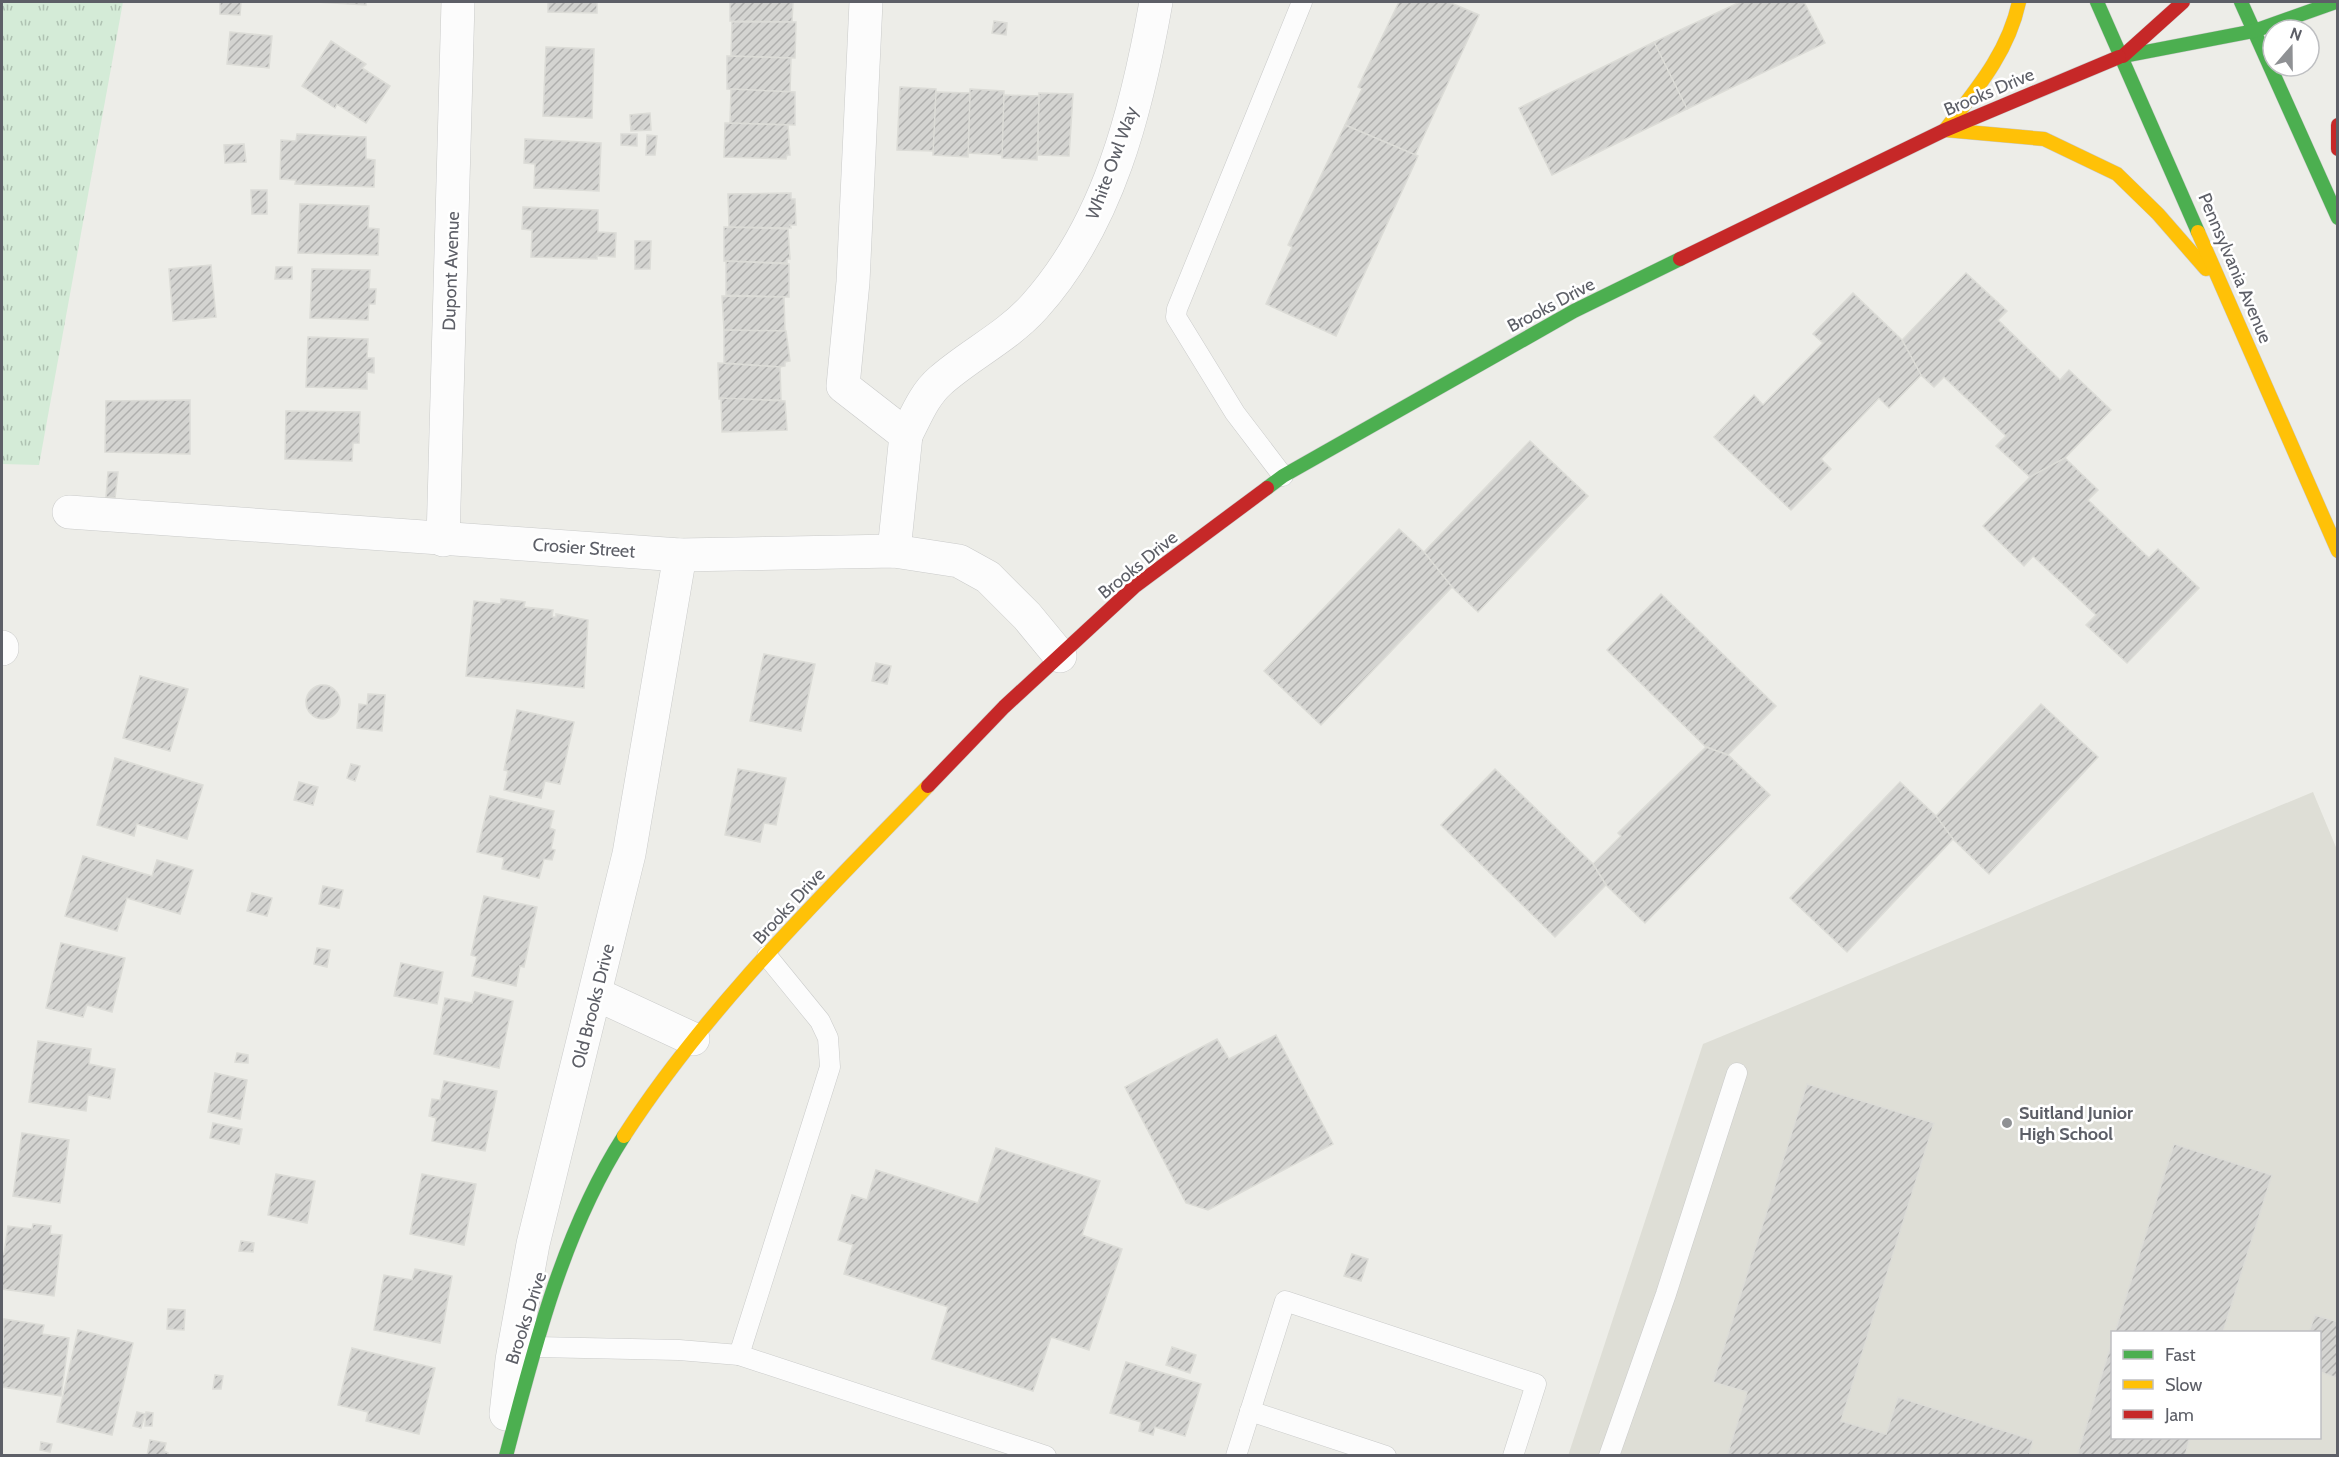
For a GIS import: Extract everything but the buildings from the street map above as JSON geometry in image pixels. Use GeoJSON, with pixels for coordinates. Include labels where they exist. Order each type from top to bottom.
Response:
{"type":"FeatureCollection","features":[{"type":"Feature","properties":{"kind":"main road"},"geometry":{"type":"LineString","coordinates":[[1945,130],[1991,68],[2009,35],[2019,2]]}},
{"type":"Feature","properties":{"kind":"main road","name":"Pennsylvania Avenue"},"geometry":{"type":"LineString","coordinates":[[2097,2],[2123,56],[2337,551]]}},
{"type":"Feature","properties":{"kind":"main road","name":"Brooks Drive"},"geometry":{"type":"LineString","coordinates":[[2123,56],[2183,2]]}},
{"type":"Feature","properties":{"kind":"main road"},"geometry":{"type":"LineString","coordinates":[[2241,2],[2337,218]]}},
{"type":"Feature","properties":{"kind":"main road","name":"Brooks Drive"},"geometry":{"type":"LineString","coordinates":[[506,1455],[536,1347],[562,1267],[587,1204],[629,1130],[693,1039],[767,956],[912,802],[1005,707],[1134,587],[1282,476],[1574,311],[1945,130],[2123,56],[2254,32],[2336,2]]}},
{"type":"Feature","properties":{"kind":"main road"},"geometry":{"type":"LineString","coordinates":[[2337,125],[2337,148]]}},
{"type":"Feature","properties":{"kind":"main road"},"geometry":{"type":"LineString","coordinates":[[1945,130],[2044,139],[2117,174],[2158,214],[2227,294]]}},
{"type":"Feature","properties":{"kind":"street","name":"Dupont Avenue"},"geometry":{"type":"LineString","coordinates":[[443,540],[459,2]]}},
{"type":"Feature","properties":{"kind":"street"},"geometry":{"type":"LineString","coordinates":[[866,2],[853,282],[843,386],[906,435]]}},
{"type":"Feature","properties":{"kind":"street","name":"White Owl Way"},"geometry":{"type":"LineString","coordinates":[[894,551],[906,435],[922,403],[939,381],[1033,308],[1075,254],[1097,213],[1129,122],[1156,2]]}},
{"type":"Feature","properties":{"kind":"street","name":"Crosier Street"},"geometry":{"type":"LineString","coordinates":[[69,512],[680,555],[894,551],[959,561],[988,577],[1027,616],[1060,656]]}},
{"type":"Feature","properties":{"kind":"street","name":"Old Brooks Drive"},"geometry":{"type":"LineString","coordinates":[[506,1455],[506,1419],[512,1360],[533,1244],[629,854],[680,555]]}},
{"type":"Feature","properties":{"kind":"street"},"geometry":{"type":"LineString","coordinates":[[596,994],[693,1039]]}},
{"type":"Feature","properties":{"kind":"lane"},"geometry":{"type":"LineString","coordinates":[[1282,476],[1235,413],[1176,317],[1176,309],[1302,2]]}},
{"type":"Feature","properties":{"kind":"lane"},"geometry":{"type":"LineString","coordinates":[[738,1355],[830,1066],[828,1038],[820,1021],[767,956]]}},
{"type":"Feature","properties":{"kind":"lane"},"geometry":{"type":"LineString","coordinates":[[1609,1455],[1666,1294],[1737,1073]]}},
{"type":"Feature","properties":{"kind":"lane"},"geometry":{"type":"LineString","coordinates":[[1236,1455],[1285,1301],[1536,1384],[1513,1455]]}},
{"type":"Feature","properties":{"kind":"lane"},"geometry":{"type":"LineString","coordinates":[[536,1347],[679,1350],[738,1355],[994,1447],[1046,1455]]}},
{"type":"Feature","properties":{"kind":"lane"},"geometry":{"type":"LineString","coordinates":[[1250,1411],[1386,1455]]}},
{"type":"Feature","properties":{"kind":"shaded area","name":"Suitland Junior High School"},"geometry":{"type":"Polygon","coordinates":[[[2313,792],[2338,852],[2337,1455],[1568,1456],[1703,1044],[2313,792]]]}},
{"type":"Feature","properties":{"kind":"green space"},"geometry":{"type":"Polygon","coordinates":[[[2,2],[123,2],[39,465],[2,464],[2,2]]]}},
{"type":"Feature","properties":{"kind":"traffic: fast"},"geometry":{"type":"LineString","coordinates":[[2097,2],[2198,232]]}},
{"type":"Feature","properties":{"kind":"traffic: fast"},"geometry":{"type":"LineString","coordinates":[[2241,2],[2338,218]]}},
{"type":"Feature","properties":{"kind":"traffic: fast"},"geometry":{"type":"LineString","coordinates":[[2119,57],[2254,31],[2336,2]]}},
{"type":"Feature","properties":{"kind":"traffic: fast"},"geometry":{"type":"LineString","coordinates":[[1267,488],[1283,476],[1574,311],[1680,259]]}},
{"type":"Feature","properties":{"kind":"traffic: fast"},"geometry":{"type":"LineString","coordinates":[[506,1456],[540,1332],[567,1251],[584,1211],[624,1136]]}},
{"type":"Feature","properties":{"kind":"traffic: slow"},"geometry":{"type":"LineString","coordinates":[[1945,130],[1990,70],[2007,38],[2019,2]]}},
{"type":"Feature","properties":{"kind":"traffic: slow"},"geometry":{"type":"LineString","coordinates":[[1945,130],[2044,139],[2117,174],[2158,214],[2206,269]]}},
{"type":"Feature","properties":{"kind":"traffic: slow"},"geometry":{"type":"LineString","coordinates":[[2198,232],[2338,551]]}},
{"type":"Feature","properties":{"kind":"traffic: slow"},"geometry":{"type":"LineString","coordinates":[[624,1136],[657,1088],[729,997],[807,911],[928,786]]}},
{"type":"Feature","properties":{"kind":"traffic: jam"},"geometry":{"type":"LineString","coordinates":[[2123,56],[2183,2]]}},
{"type":"Feature","properties":{"kind":"traffic: jam"},"geometry":{"type":"LineString","coordinates":[[1680,259],[1945,130],[2119,57]]}},
{"type":"Feature","properties":{"kind":"traffic: jam"},"geometry":{"type":"LineString","coordinates":[[2338,125],[2338,149]]}},
{"type":"Feature","properties":{"kind":"traffic: jam"},"geometry":{"type":"LineString","coordinates":[[928,786],[1004,707],[1134,587],[1267,488]]}},
{"type":"Feature","properties":{"kind":"place","name":"Suitland Junior High School"},"geometry":{"type":"Point","coordinates":[2007,1123]}}]}
